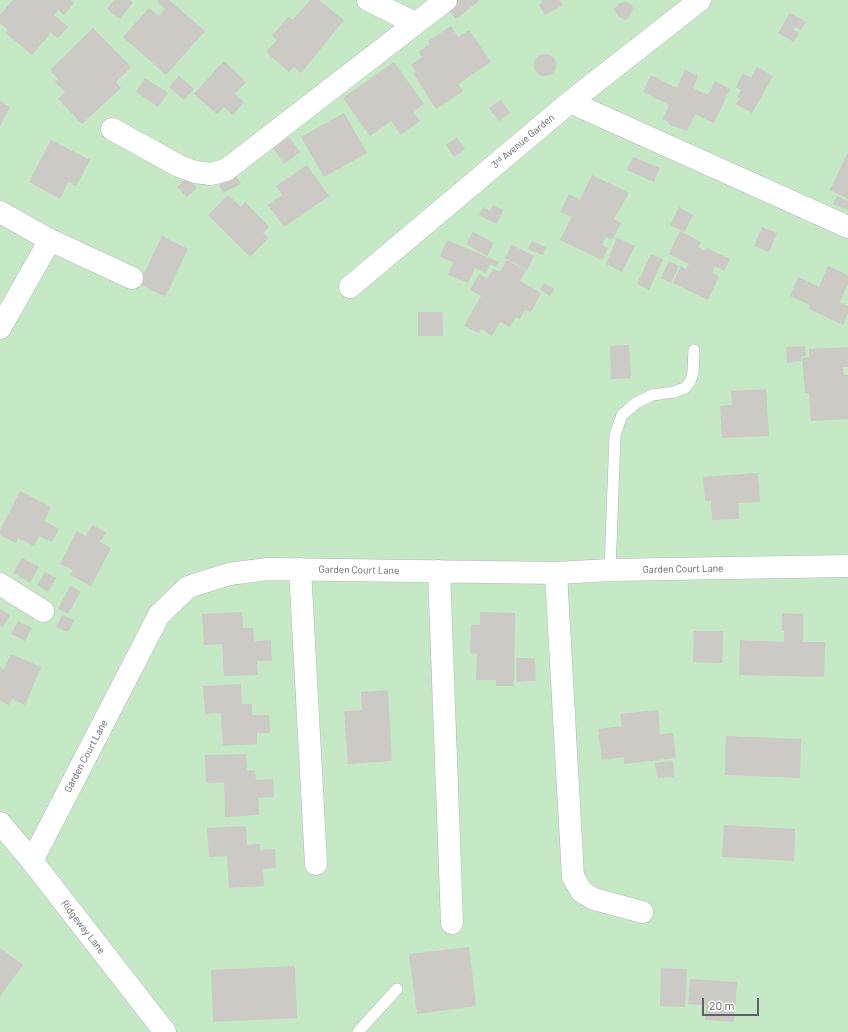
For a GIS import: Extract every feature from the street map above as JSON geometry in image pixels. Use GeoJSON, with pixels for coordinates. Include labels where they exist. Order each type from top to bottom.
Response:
{"type":"FeatureCollection","features":[{"type":"Feature","properties":{"kind":"street"},"geometry":{"type":"LineString","coordinates":[[368,0],[415,23]]}},
{"type":"Feature","properties":{"kind":"street"},"geometry":{"type":"LineString","coordinates":[[112,129],[179,166],[196,172],[211,174],[226,170],[446,0]]}},
{"type":"Feature","properties":{"kind":"street","name":"3ʳᵈ Avenue Garden"},"geometry":{"type":"LineString","coordinates":[[350,287],[570,102],[700,0]]}},
{"type":"Feature","properties":{"kind":"street"},"geometry":{"type":"LineString","coordinates":[[570,102],[848,227]]}},
{"type":"Feature","properties":{"kind":"street"},"geometry":{"type":"LineString","coordinates":[[0,212],[50,240],[132,278]]}},
{"type":"Feature","properties":{"kind":"street"},"geometry":{"type":"LineString","coordinates":[[0,328],[50,240]]}},
{"type":"Feature","properties":{"kind":"street","name":"Garden Court Lane"},"geometry":{"type":"LineString","coordinates":[[32,861],[159,616],[188,587],[229,574],[268,569],[556,573],[610,570],[848,566]]}},
{"type":"Feature","properties":{"kind":"street"},"geometry":{"type":"LineString","coordinates":[[300,569],[316,864]]}},
{"type":"Feature","properties":{"kind":"street"},"geometry":{"type":"LineString","coordinates":[[438,572],[452,923]]}},
{"type":"Feature","properties":{"kind":"street"},"geometry":{"type":"LineString","coordinates":[[556,573],[574,877],[582,892],[594,899],[642,912]]}},
{"type":"Feature","properties":{"kind":"street"},"geometry":{"type":"LineString","coordinates":[[0,584],[43,611]]}},
{"type":"Feature","properties":{"kind":"street","name":"Ridgeway Lane"},"geometry":{"type":"LineString","coordinates":[[0,823],[32,861],[165,1032]]}},
{"type":"Feature","properties":{"kind":"lane"},"geometry":{"type":"LineString","coordinates":[[610,570],[615,435],[622,415],[636,403],[652,395],[674,392],[685,388],[690,382],[694,373],[694,350]]}},
{"type":"Feature","properties":{"kind":"lane"},"geometry":{"type":"LineString","coordinates":[[358,1032],[397,989]]}},
{"type":"Feature","properties":{"kind":"green space"},"geometry":{"type":"Polygon","coordinates":[[[0,0],[848,0],[848,1032],[0,1032],[0,0]]]}},
{"type":"Feature","properties":{"kind":"building"},"geometry":{"type":"Polygon","coordinates":[[[13,0],[70,0],[74,3],[64,15],[58,10],[54,15],[68,27],[58,38],[51,33],[32,55],[6,33],[8,30],[0,23],[0,15],[13,0]]]}},
{"type":"Feature","properties":{"kind":"building"},"geometry":{"type":"Polygon","coordinates":[[[114,0],[130,0],[133,3],[120,19],[107,9],[114,0]]]}},
{"type":"Feature","properties":{"kind":"building"},"geometry":{"type":"Polygon","coordinates":[[[158,0],[169,0],[205,31],[166,75],[123,37],[149,8],[159,16],[165,9],[157,2],[158,0]]]}},
{"type":"Feature","properties":{"kind":"building"},"geometry":{"type":"Polygon","coordinates":[[[310,0],[319,0],[344,20],[301,73],[294,67],[289,72],[266,52],[277,40],[272,36],[288,17],[293,20],[310,0]]]}},
{"type":"Feature","properties":{"kind":"building"},"geometry":{"type":"Polygon","coordinates":[[[456,0],[479,1],[456,19],[446,7],[456,0]]]}},
{"type":"Feature","properties":{"kind":"building"},"geometry":{"type":"Polygon","coordinates":[[[541,0],[560,0],[563,5],[545,15],[539,5],[542,3],[541,0]]]}},
{"type":"Feature","properties":{"kind":"building"},"geometry":{"type":"Polygon","coordinates":[[[627,2],[632,5],[633,9],[629,18],[625,20],[618,16],[614,9],[620,3],[627,2]]]}},
{"type":"Feature","properties":{"kind":"building"},"geometry":{"type":"Polygon","coordinates":[[[790,13],[806,22],[801,30],[795,27],[793,30],[799,33],[794,42],[778,33],[790,13]]]}},
{"type":"Feature","properties":{"kind":"building"},"geometry":{"type":"Polygon","coordinates":[[[451,26],[458,37],[469,30],[491,62],[458,84],[463,91],[436,109],[413,73],[416,72],[411,65],[422,57],[418,52],[430,44],[428,41],[451,26]]]}},
{"type":"Feature","properties":{"kind":"building"},"geometry":{"type":"Polygon","coordinates":[[[93,28],[131,67],[116,82],[121,88],[82,124],[58,99],[65,92],[55,82],[58,79],[50,70],[93,28]]]}},
{"type":"Feature","properties":{"kind":"building"},"geometry":{"type":"Polygon","coordinates":[[[545,54],[549,55],[555,61],[555,69],[549,75],[545,76],[541,75],[535,69],[534,65],[535,61],[541,55],[545,54]]]}},
{"type":"Feature","properties":{"kind":"building"},"geometry":{"type":"Polygon","coordinates":[[[224,61],[246,82],[235,94],[244,102],[233,115],[224,107],[217,114],[194,94],[224,61]]]}},
{"type":"Feature","properties":{"kind":"building"},"geometry":{"type":"Polygon","coordinates":[[[394,62],[424,104],[413,112],[420,121],[401,135],[391,121],[370,136],[343,98],[394,62]]]}},
{"type":"Feature","properties":{"kind":"building"},"geometry":{"type":"Polygon","coordinates":[[[757,67],[773,76],[752,113],[736,104],[740,99],[737,97],[741,90],[736,87],[743,73],[751,78],[757,67]]]}},
{"type":"Feature","properties":{"kind":"building"},"geometry":{"type":"Polygon","coordinates":[[[685,70],[698,76],[693,88],[708,95],[715,81],[730,89],[714,123],[695,114],[687,131],[668,124],[669,122],[663,119],[669,105],[643,92],[651,75],[677,88],[685,70]]]}},
{"type":"Feature","properties":{"kind":"building"},"geometry":{"type":"Polygon","coordinates":[[[179,76],[194,89],[184,100],[169,87],[179,76]]]}},
{"type":"Feature","properties":{"kind":"building"},"geometry":{"type":"Polygon","coordinates":[[[145,78],[168,93],[158,107],[136,92],[145,78]]]}},
{"type":"Feature","properties":{"kind":"building"},"geometry":{"type":"Polygon","coordinates":[[[501,100],[510,113],[499,121],[489,108],[501,100]]]}},
{"type":"Feature","properties":{"kind":"building"},"geometry":{"type":"Polygon","coordinates":[[[0,101],[10,107],[0,126],[0,101]]]}},
{"type":"Feature","properties":{"kind":"building"},"geometry":{"type":"Polygon","coordinates":[[[344,113],[367,153],[324,177],[301,137],[344,113]]]}},
{"type":"Feature","properties":{"kind":"building"},"geometry":{"type":"Polygon","coordinates":[[[289,137],[300,152],[284,164],[273,148],[289,137]]]}},
{"type":"Feature","properties":{"kind":"building"},"geometry":{"type":"Polygon","coordinates":[[[457,137],[465,149],[454,157],[446,145],[457,137]]]}},
{"type":"Feature","properties":{"kind":"building"},"geometry":{"type":"Polygon","coordinates":[[[51,140],[90,160],[76,186],[68,182],[60,199],[29,182],[51,140]]]}},
{"type":"Feature","properties":{"kind":"building"},"geometry":{"type":"Polygon","coordinates":[[[848,152],[848,199],[830,190],[848,152]]]}},
{"type":"Feature","properties":{"kind":"building"},"geometry":{"type":"Polygon","coordinates":[[[633,157],[660,168],[654,182],[627,170],[633,157]]]}},
{"type":"Feature","properties":{"kind":"building"},"geometry":{"type":"Polygon","coordinates":[[[307,165],[329,196],[284,227],[268,205],[282,195],[276,186],[307,165]]]}},
{"type":"Feature","properties":{"kind":"building"},"geometry":{"type":"Polygon","coordinates":[[[592,175],[629,193],[614,219],[621,223],[612,240],[606,237],[602,245],[608,248],[602,260],[560,240],[572,217],[560,212],[569,194],[580,200],[592,175]]]}},
{"type":"Feature","properties":{"kind":"building"},"geometry":{"type":"Polygon","coordinates":[[[236,176],[241,184],[223,193],[219,185],[236,176]]]}},
{"type":"Feature","properties":{"kind":"building"},"geometry":{"type":"Polygon","coordinates":[[[187,177],[197,188],[187,197],[177,187],[187,177]]]}},
{"type":"Feature","properties":{"kind":"building"},"geometry":{"type":"Polygon","coordinates":[[[228,195],[241,207],[245,202],[269,227],[263,233],[268,238],[250,257],[208,215],[228,195]]]}},
{"type":"Feature","properties":{"kind":"building"},"geometry":{"type":"Polygon","coordinates":[[[837,196],[848,201],[848,210],[833,204],[837,196]]]}},
{"type":"Feature","properties":{"kind":"building"},"geometry":{"type":"Polygon","coordinates":[[[493,205],[503,210],[497,224],[479,215],[483,207],[490,211],[493,205]]]}},
{"type":"Feature","properties":{"kind":"building"},"geometry":{"type":"Polygon","coordinates":[[[679,207],[693,215],[684,232],[670,225],[679,207]]]}},
{"type":"Feature","properties":{"kind":"building"},"geometry":{"type":"Polygon","coordinates":[[[762,227],[777,233],[769,252],[754,246],[762,227]]]}},
{"type":"Feature","properties":{"kind":"building"},"geometry":{"type":"Polygon","coordinates":[[[680,231],[701,242],[698,247],[705,251],[707,248],[730,259],[724,271],[715,266],[712,273],[719,276],[708,300],[673,283],[681,266],[686,269],[689,264],[669,254],[680,231]]]}},
{"type":"Feature","properties":{"kind":"building"},"geometry":{"type":"Polygon","coordinates":[[[473,232],[494,243],[487,256],[466,244],[473,232]]]}},
{"type":"Feature","properties":{"kind":"building"},"geometry":{"type":"Polygon","coordinates":[[[162,236],[188,249],[165,297],[139,284],[162,236]]]}},
{"type":"Feature","properties":{"kind":"building"},"geometry":{"type":"Polygon","coordinates":[[[617,238],[635,246],[622,272],[606,264],[617,238]]]}},
{"type":"Feature","properties":{"kind":"building"},"geometry":{"type":"Polygon","coordinates":[[[447,240],[499,262],[496,267],[490,264],[486,273],[475,268],[468,283],[448,275],[453,262],[440,257],[447,240]]]}},
{"type":"Feature","properties":{"kind":"building"},"geometry":{"type":"Polygon","coordinates":[[[532,241],[546,247],[543,255],[528,249],[532,241]]]}},
{"type":"Feature","properties":{"kind":"building"},"geometry":{"type":"Polygon","coordinates":[[[512,245],[534,256],[527,270],[505,258],[512,245]]]}},
{"type":"Feature","properties":{"kind":"building"},"geometry":{"type":"Polygon","coordinates":[[[651,254],[663,259],[649,290],[637,284],[651,254]]]}},
{"type":"Feature","properties":{"kind":"building"},"geometry":{"type":"Polygon","coordinates":[[[507,260],[526,270],[520,281],[541,293],[531,312],[525,310],[520,319],[516,317],[510,327],[500,322],[492,336],[481,329],[479,333],[464,326],[481,296],[470,290],[479,274],[487,279],[493,269],[500,272],[507,260]]]}},
{"type":"Feature","properties":{"kind":"building"},"geometry":{"type":"Polygon","coordinates":[[[669,261],[679,266],[671,283],[661,278],[669,261]]]}},
{"type":"Feature","properties":{"kind":"building"},"geometry":{"type":"Polygon","coordinates":[[[828,266],[848,275],[848,284],[840,302],[848,306],[848,313],[843,325],[809,309],[810,305],[790,296],[798,277],[819,287],[828,266]]]}},
{"type":"Feature","properties":{"kind":"building"},"geometry":{"type":"Polygon","coordinates":[[[544,283],[554,289],[550,296],[540,290],[544,283]]]}},
{"type":"Feature","properties":{"kind":"building"},"geometry":{"type":"Polygon","coordinates":[[[418,312],[442,312],[443,336],[418,336],[418,312]]]}},
{"type":"Feature","properties":{"kind":"building"},"geometry":{"type":"Polygon","coordinates":[[[629,345],[631,378],[611,379],[610,346],[629,345]]]}},
{"type":"Feature","properties":{"kind":"building"},"geometry":{"type":"Polygon","coordinates":[[[805,346],[806,356],[801,357],[801,361],[787,363],[786,347],[805,346]]]}},
{"type":"Feature","properties":{"kind":"building"},"geometry":{"type":"Polygon","coordinates":[[[848,347],[848,367],[843,367],[844,375],[848,375],[848,419],[811,421],[809,393],[805,393],[802,358],[809,357],[809,349],[848,347]]]}},
{"type":"Feature","properties":{"kind":"building"},"geometry":{"type":"Polygon","coordinates":[[[766,389],[769,436],[722,438],[720,406],[732,405],[731,391],[766,389]]]}},
{"type":"Feature","properties":{"kind":"building"},"geometry":{"type":"Polygon","coordinates":[[[758,473],[760,502],[738,503],[739,519],[712,520],[711,501],[705,501],[703,477],[758,473]]]}},
{"type":"Feature","properties":{"kind":"building"},"geometry":{"type":"Polygon","coordinates":[[[20,491],[51,507],[44,521],[59,529],[52,542],[39,536],[34,546],[18,538],[16,543],[0,535],[0,530],[20,491]]]}},
{"type":"Feature","properties":{"kind":"building"},"geometry":{"type":"Polygon","coordinates":[[[92,525],[106,532],[100,542],[111,548],[91,586],[70,575],[73,570],[60,564],[77,531],[86,536],[92,525]]]}},
{"type":"Feature","properties":{"kind":"building"},"geometry":{"type":"Polygon","coordinates":[[[22,558],[39,567],[30,583],[13,573],[22,558]]]}},
{"type":"Feature","properties":{"kind":"building"},"geometry":{"type":"Polygon","coordinates":[[[45,572],[56,578],[48,592],[37,585],[45,572]]]}},
{"type":"Feature","properties":{"kind":"building"},"geometry":{"type":"Polygon","coordinates":[[[70,586],[81,591],[68,614],[58,609],[70,586]]]}},
{"type":"Feature","properties":{"kind":"building"},"geometry":{"type":"Polygon","coordinates":[[[0,609],[10,615],[3,627],[0,626],[0,609]]]}},
{"type":"Feature","properties":{"kind":"building"},"geometry":{"type":"Polygon","coordinates":[[[242,612],[243,628],[253,628],[254,641],[271,640],[272,661],[257,661],[258,675],[224,676],[222,644],[204,645],[202,614],[242,612]]]}},
{"type":"Feature","properties":{"kind":"building"},"geometry":{"type":"Polygon","coordinates":[[[480,612],[515,613],[514,686],[496,686],[496,680],[476,680],[477,654],[470,653],[471,625],[480,625],[480,612]]]}},
{"type":"Feature","properties":{"kind":"building"},"geometry":{"type":"Polygon","coordinates":[[[782,613],[803,614],[803,642],[825,642],[824,677],[739,675],[740,640],[784,642],[784,631],[782,631],[782,613]]]}},
{"type":"Feature","properties":{"kind":"building"},"geometry":{"type":"Polygon","coordinates":[[[62,615],[74,620],[68,632],[56,627],[62,615]]]}},
{"type":"Feature","properties":{"kind":"building"},"geometry":{"type":"Polygon","coordinates":[[[18,621],[32,628],[25,641],[11,634],[18,621]]]}},
{"type":"Feature","properties":{"kind":"building"},"geometry":{"type":"Polygon","coordinates":[[[694,631],[723,631],[722,663],[693,662],[694,631]]]}},
{"type":"Feature","properties":{"kind":"building"},"geometry":{"type":"Polygon","coordinates":[[[11,654],[41,667],[25,705],[12,699],[9,705],[0,701],[0,667],[4,669],[11,654]]]}},
{"type":"Feature","properties":{"kind":"building"},"geometry":{"type":"Polygon","coordinates":[[[516,658],[535,658],[536,681],[517,682],[516,658]]]}},
{"type":"Feature","properties":{"kind":"building"},"geometry":{"type":"Polygon","coordinates":[[[241,684],[242,704],[252,704],[252,715],[269,715],[270,733],[257,733],[257,744],[223,746],[221,713],[205,714],[203,686],[241,684]]]}},
{"type":"Feature","properties":{"kind":"building"},"geometry":{"type":"Polygon","coordinates":[[[388,690],[392,761],[348,764],[344,711],[362,710],[361,692],[388,690]]]}},
{"type":"Feature","properties":{"kind":"building"},"geometry":{"type":"Polygon","coordinates":[[[658,710],[660,734],[673,733],[676,758],[624,764],[624,757],[602,760],[598,729],[622,726],[620,714],[658,710]]]}},
{"type":"Feature","properties":{"kind":"building"},"geometry":{"type":"Polygon","coordinates":[[[726,736],[801,739],[800,778],[725,775],[726,736]]]}},
{"type":"Feature","properties":{"kind":"building"},"geometry":{"type":"Polygon","coordinates":[[[246,754],[247,771],[255,770],[256,780],[273,779],[274,797],[258,798],[259,815],[225,817],[224,782],[206,783],[205,755],[246,754]]]}},
{"type":"Feature","properties":{"kind":"building"},"geometry":{"type":"Polygon","coordinates":[[[673,761],[674,777],[657,778],[655,763],[673,761]]]}},
{"type":"Feature","properties":{"kind":"building"},"geometry":{"type":"Polygon","coordinates":[[[724,825],[795,829],[794,861],[722,857],[724,825]]]}},
{"type":"Feature","properties":{"kind":"building"},"geometry":{"type":"Polygon","coordinates":[[[246,826],[247,845],[260,844],[260,850],[275,849],[276,868],[263,869],[264,886],[229,888],[227,856],[209,857],[207,828],[246,826]]]}},
{"type":"Feature","properties":{"kind":"building"},"geometry":{"type":"Polygon","coordinates":[[[469,947],[476,1006],[417,1014],[409,954],[469,947]]]}},
{"type":"Feature","properties":{"kind":"building"},"geometry":{"type":"Polygon","coordinates":[[[0,948],[23,965],[0,996],[0,948]]]}},
{"type":"Feature","properties":{"kind":"building"},"geometry":{"type":"Polygon","coordinates":[[[295,966],[297,1018],[213,1022],[211,970],[295,966]]]}},
{"type":"Feature","properties":{"kind":"building"},"geometry":{"type":"Polygon","coordinates":[[[661,968],[687,969],[685,1007],[660,1006],[661,968]]]}},
{"type":"Feature","properties":{"kind":"building"},"geometry":{"type":"Polygon","coordinates":[[[690,979],[737,982],[734,1022],[705,1020],[706,1005],[688,1004],[690,979]]]}}]}
